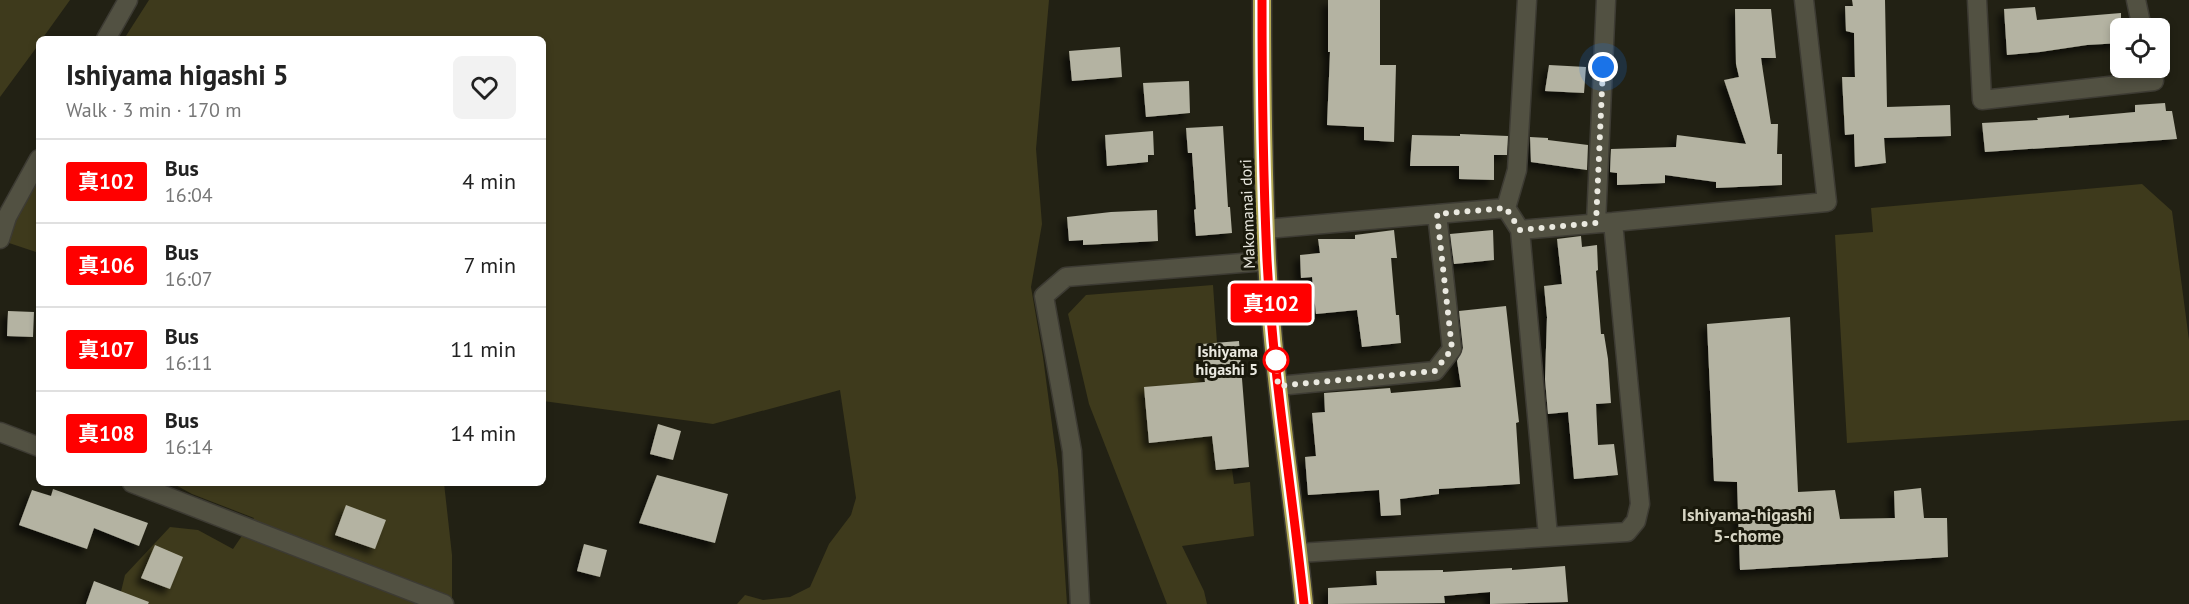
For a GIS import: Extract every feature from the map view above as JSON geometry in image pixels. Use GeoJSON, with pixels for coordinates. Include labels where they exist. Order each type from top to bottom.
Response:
{"type":"FeatureCollection","features":[{"type":"Feature","properties":{"kind":"highway","name":"Makomanai dori"},"geometry":{"type":"LineString","coordinates":[[1262,0],[1267,261],[1278,386],[1304,604]]}},
{"type":"Feature","properties":{"kind":"street"},"geometry":{"type":"LineString","coordinates":[[108,36],[128,0]]}},
{"type":"Feature","properties":{"kind":"street"},"geometry":{"type":"LineString","coordinates":[[1527,0],[1517,170],[1506,208],[1520,230],[1548,536]]}},
{"type":"Feature","properties":{"kind":"street"},"geometry":{"type":"LineString","coordinates":[[1299,554],[1627,532],[1636,521],[1640,504],[1605,222],[1606,0]]}},
{"type":"Feature","properties":{"kind":"street"},"geometry":{"type":"LineString","coordinates":[[1520,230],[1827,202],[1804,0]]}},
{"type":"Feature","properties":{"kind":"street"},"geometry":{"type":"LineString","coordinates":[[1977,0],[1982,100],[2154,81],[2153,78]]}},
{"type":"Feature","properties":{"kind":"street"},"geometry":{"type":"LineString","coordinates":[[2136,0],[2140,18]]}},
{"type":"Feature","properties":{"kind":"street"},"geometry":{"type":"LineString","coordinates":[[0,239],[7,218],[36,165]]}},
{"type":"Feature","properties":{"kind":"street"},"geometry":{"type":"LineString","coordinates":[[1266,229],[1506,208]]}},
{"type":"Feature","properties":{"kind":"street"},"geometry":{"type":"LineString","coordinates":[[1278,386],[1435,371],[1452,349],[1437,214]]}},
{"type":"Feature","properties":{"kind":"street"},"geometry":{"type":"LineString","coordinates":[[1080,604],[1072,451],[1044,296],[1066,277],[1267,261]]}},
{"type":"Feature","properties":{"kind":"street"},"geometry":{"type":"LineString","coordinates":[[0,428],[0,443]]}},
{"type":"Feature","properties":{"kind":"street"},"geometry":{"type":"LineString","coordinates":[[0,432],[36,446]]}},
{"type":"Feature","properties":{"kind":"street"},"geometry":{"type":"LineString","coordinates":[[140,486],[444,604]]}},
{"type":"Feature","properties":{"kind":"shaded area"},"geometry":{"type":"Polygon","coordinates":[[[0,0],[70,0],[44,36],[36,36],[36,48],[0,97],[0,0]]]}},
{"type":"Feature","properties":{"kind":"shaded area"},"geometry":{"type":"Polygon","coordinates":[[[149,0],[1049,0],[1036,149],[1042,224],[1031,287],[1058,470],[1067,604],[737,604],[745,595],[763,600],[790,597],[810,587],[829,544],[851,515],[856,498],[840,390],[713,424],[546,401],[546,36],[126,36],[149,0]]]}},
{"type":"Feature","properties":{"kind":"shaded area"},"geometry":{"type":"Polygon","coordinates":[[[36,182],[36,252],[9,243],[17,212],[36,182]]]}},
{"type":"Feature","properties":{"kind":"shaded area"},"geometry":{"type":"Polygon","coordinates":[[[2142,184],[2172,211],[2189,340],[2189,420],[1847,443],[1835,235],[1873,232],[1871,208],[2142,184]]]}},
{"type":"Feature","properties":{"kind":"shaded area"},"geometry":{"type":"Polygon","coordinates":[[[1213,285],[1217,343],[1202,344],[1205,382],[1145,388],[1149,443],[1212,436],[1216,470],[1232,469],[1234,484],[1250,482],[1254,536],[1182,546],[1204,591],[1207,604],[1167,604],[1089,404],[1068,314],[1086,295],[1213,285]]]}},
{"type":"Feature","properties":{"kind":"shaded area"},"geometry":{"type":"Polygon","coordinates":[[[177,486],[444,486],[452,555],[452,604],[118,604],[125,575],[170,527],[198,530],[233,549],[254,518],[177,486]]]}},
{"type":"Feature","properties":{"kind":"building"},"geometry":{"type":"Polygon","coordinates":[[[1328,0],[1380,0],[1380,65],[1396,65],[1394,142],[1364,140],[1364,127],[1327,125],[1330,52],[1328,52],[1328,0]]]}},
{"type":"Feature","properties":{"kind":"building"},"geometry":{"type":"Polygon","coordinates":[[[1852,0],[1885,0],[1887,107],[1950,105],[1951,136],[1884,138],[1886,163],[1855,167],[1854,134],[1845,135],[1842,77],[1855,77],[1854,33],[1846,31],[1845,6],[1853,6],[1852,0]]]}},
{"type":"Feature","properties":{"kind":"building"},"geometry":{"type":"Polygon","coordinates":[[[2035,7],[2037,20],[2121,13],[2121,18],[2110,18],[2110,44],[2007,55],[2004,9],[2035,7]]]}},
{"type":"Feature","properties":{"kind":"building"},"geometry":{"type":"Polygon","coordinates":[[[1735,9],[1771,9],[1776,58],[1761,58],[1771,124],[1778,124],[1777,154],[1782,154],[1782,185],[1716,188],[1716,182],[1665,175],[1665,183],[1617,185],[1617,173],[1610,172],[1611,149],[1676,147],[1677,135],[1746,144],[1724,80],[1739,77],[1736,64],[1735,9]]]}},
{"type":"Feature","properties":{"kind":"building"},"geometry":{"type":"Polygon","coordinates":[[[1120,47],[1122,77],[1072,81],[1069,51],[1120,47]]]}},
{"type":"Feature","properties":{"kind":"building"},"geometry":{"type":"Polygon","coordinates":[[[1549,65],[1586,67],[1584,93],[1545,91],[1549,65]]]}},
{"type":"Feature","properties":{"kind":"building"},"geometry":{"type":"Polygon","coordinates":[[[1189,81],[1190,113],[1146,117],[1143,83],[1189,81]]]}},
{"type":"Feature","properties":{"kind":"building"},"geometry":{"type":"Polygon","coordinates":[[[2165,103],[2166,111],[2172,111],[2177,139],[1985,152],[1982,123],[2135,112],[2135,105],[2165,103]]]}},
{"type":"Feature","properties":{"kind":"building"},"geometry":{"type":"Polygon","coordinates":[[[1223,126],[1228,207],[1230,207],[1232,233],[1196,236],[1192,153],[1188,153],[1186,128],[1223,126]]]}},
{"type":"Feature","properties":{"kind":"building"},"geometry":{"type":"Polygon","coordinates":[[[1153,131],[1154,155],[1148,155],[1148,162],[1107,166],[1105,135],[1153,131]]]}},
{"type":"Feature","properties":{"kind":"building"},"geometry":{"type":"Polygon","coordinates":[[[1460,134],[1508,136],[1507,155],[1494,155],[1494,180],[1459,179],[1459,166],[1410,166],[1412,135],[1460,136],[1460,134]]]}},
{"type":"Feature","properties":{"kind":"building"},"geometry":{"type":"Polygon","coordinates":[[[1530,137],[1588,145],[1587,170],[1531,162],[1530,137]]]}},
{"type":"Feature","properties":{"kind":"building"},"geometry":{"type":"Polygon","coordinates":[[[1157,210],[1158,241],[1083,245],[1083,240],[1069,241],[1067,217],[1157,210]]]}},
{"type":"Feature","properties":{"kind":"building"},"geometry":{"type":"Polygon","coordinates":[[[1394,230],[1397,258],[1391,258],[1401,343],[1362,347],[1357,310],[1316,314],[1312,277],[1301,278],[1300,255],[1320,253],[1318,239],[1355,239],[1355,235],[1394,230]]]}},
{"type":"Feature","properties":{"kind":"building"},"geometry":{"type":"Polygon","coordinates":[[[1493,230],[1494,260],[1454,264],[1450,234],[1493,230]]]}},
{"type":"Feature","properties":{"kind":"building"},"geometry":{"type":"Polygon","coordinates":[[[1581,236],[1582,247],[1597,245],[1598,270],[1596,271],[1601,334],[1604,334],[1608,359],[1611,403],[1596,404],[1598,445],[1614,444],[1618,475],[1574,479],[1568,412],[1548,414],[1545,379],[1547,317],[1544,286],[1562,284],[1557,239],[1581,236]]]}},
{"type":"Feature","properties":{"kind":"building"},"geometry":{"type":"Polygon","coordinates":[[[1506,306],[1519,422],[1516,423],[1520,484],[1439,489],[1439,494],[1400,499],[1401,515],[1381,516],[1379,490],[1308,495],[1305,457],[1316,456],[1312,413],[1325,412],[1324,393],[1390,388],[1391,393],[1461,387],[1457,361],[1463,348],[1459,311],[1506,306]]]}},
{"type":"Feature","properties":{"kind":"building"},"geometry":{"type":"Polygon","coordinates":[[[8,311],[34,312],[33,337],[7,336],[8,311]]]}},
{"type":"Feature","properties":{"kind":"building"},"geometry":{"type":"Polygon","coordinates":[[[1790,317],[1798,492],[1835,490],[1840,519],[1895,518],[1894,491],[1921,488],[1924,518],[1947,518],[1948,557],[1740,570],[1737,482],[1714,481],[1707,324],[1790,317]]]}},
{"type":"Feature","properties":{"kind":"building"},"geometry":{"type":"Polygon","coordinates":[[[1239,341],[1249,467],[1216,470],[1212,436],[1149,443],[1144,387],[1205,382],[1202,344],[1239,341]]]}},
{"type":"Feature","properties":{"kind":"building"},"geometry":{"type":"Polygon","coordinates":[[[658,424],[681,431],[673,460],[650,454],[658,424]]]}},
{"type":"Feature","properties":{"kind":"building"},"geometry":{"type":"Polygon","coordinates":[[[657,475],[728,494],[715,543],[639,523],[657,475]]]}},
{"type":"Feature","properties":{"kind":"building"},"geometry":{"type":"Polygon","coordinates":[[[53,489],[148,523],[139,546],[94,528],[87,549],[19,525],[32,490],[51,496],[53,489]]]}},
{"type":"Feature","properties":{"kind":"building"},"geometry":{"type":"Polygon","coordinates":[[[346,505],[386,520],[375,549],[335,535],[346,505]]]}},
{"type":"Feature","properties":{"kind":"building"},"geometry":{"type":"Polygon","coordinates":[[[584,544],[607,550],[600,577],[577,571],[584,544]]]}},
{"type":"Feature","properties":{"kind":"building"},"geometry":{"type":"Polygon","coordinates":[[[155,545],[183,557],[170,589],[141,578],[155,545]]]}},
{"type":"Feature","properties":{"kind":"building"},"geometry":{"type":"Polygon","coordinates":[[[1565,566],[1568,602],[1490,604],[1490,592],[1444,596],[1445,603],[1328,604],[1328,588],[1377,585],[1376,571],[1443,570],[1443,572],[1565,566]]]}},
{"type":"Feature","properties":{"kind":"building"},"geometry":{"type":"Polygon","coordinates":[[[94,581],[149,602],[148,604],[86,604],[94,581]]]}},
{"type":"Feature","properties":{"kind":"bus line","name":"真102"},"geometry":{"type":"LineString","coordinates":[[1262,0],[1267,261],[1278,386],[1304,604]]}},
{"type":"Feature","properties":{"kind":"place","name":"Ishiyama higashi 5"},"geometry":{"type":"Point","coordinates":[1276,360]}},
{"type":"Feature","properties":{"kind":"district","name":"Ishiyama-higashi 5-chome"},"geometry":{"type":"Point","coordinates":[1747,524]}},
{"type":"Feature","properties":{"kind":"route"},"geometry":{"type":"LineString","coordinates":[[1276,360],[1278,386],[1435,371],[1452,349],[1437,214],[1506,208],[1520,230],[1596,223],[1603,67]]}}]}
